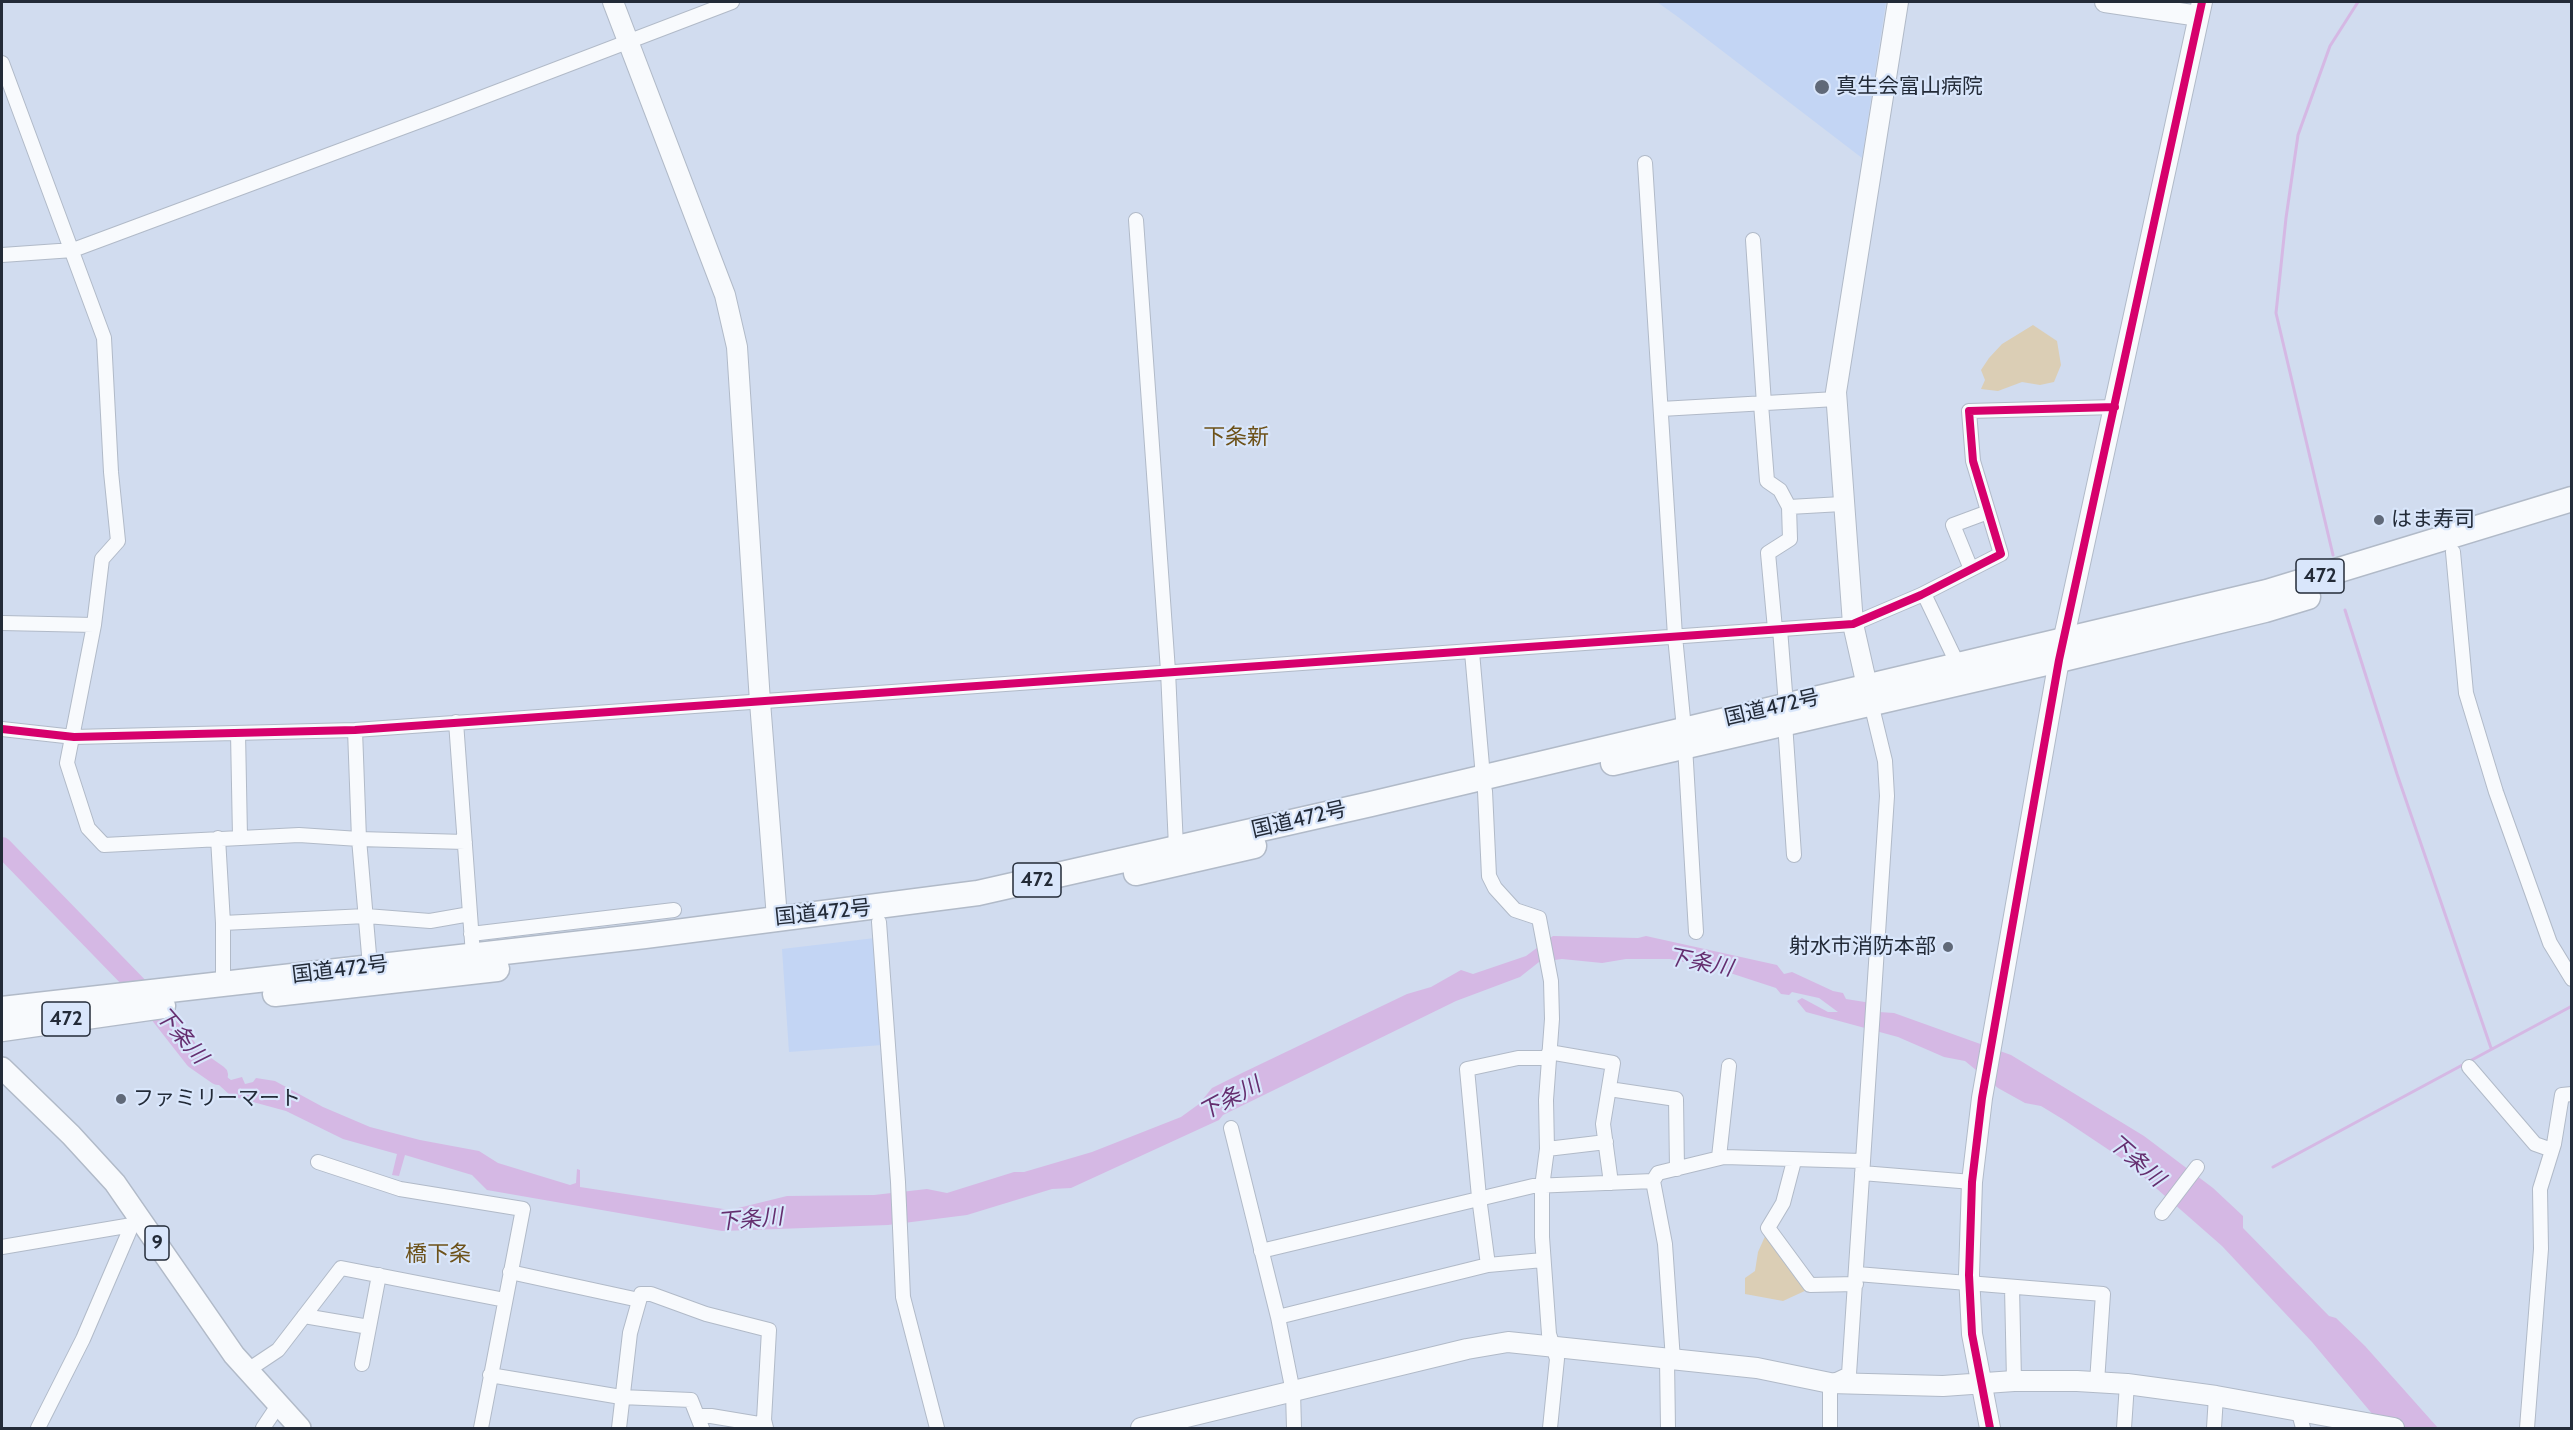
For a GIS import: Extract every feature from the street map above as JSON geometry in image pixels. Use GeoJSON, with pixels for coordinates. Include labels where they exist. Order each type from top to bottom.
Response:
{"type":"FeatureCollection","features":[{"type":"Feature","properties":{"kind":"highway","name":"国道472号"},"geometry":{"type":"LineString","coordinates":[[1869,694],[1958,665],[2061,650],[2266,592],[2571,499]]}},
{"type":"Feature","properties":{"kind":"highway","name":"国道472号"},"geometry":{"type":"LineString","coordinates":[[207,990],[369,984],[879,922],[979,907],[1178,864],[1484,784],[1869,694],[2061,650],[2265,610],[2571,516]]}},
{"type":"Feature","properties":{"kind":"highway","name":"国道472号"},"geometry":{"type":"LineString","coordinates":[[2,1029],[123,1002],[370,966],[472,945],[894,906],[978,893],[1176,847],[1484,784]]}},
{"type":"Feature","properties":{"kind":"highway","name":"国道472号"},"geometry":{"type":"LineString","coordinates":[[2,1009],[123,1002]]}},
{"type":"Feature","properties":{"kind":"main road","name":"9"},"geometry":{"type":"LineString","coordinates":[[2,1068],[71,1135],[115,1183],[234,1355],[300,1428]]}},
{"type":"Feature","properties":{"kind":"street"},"geometry":{"type":"LineString","coordinates":[[614,2],[725,295],[734,326],[777,918]]}},
{"type":"Feature","properties":{"kind":"street"},"geometry":{"type":"LineString","coordinates":[[2,255],[74,250],[732,2]]}},
{"type":"Feature","properties":{"kind":"street"},"geometry":{"type":"LineString","coordinates":[[1830,1383],[1849,1374],[1887,796],[1885,760],[1853,624],[1842,504],[1836,399],[1898,2]]}},
{"type":"Feature","properties":{"kind":"street"},"geometry":{"type":"LineString","coordinates":[[1990,1428],[1972,1334],[1969,1283],[1972,1182],[1982,1098],[1995,1035],[2061,650],[2201,9],[2105,2]]}},
{"type":"Feature","properties":{"kind":"street"},"geometry":{"type":"LineString","coordinates":[[2,63],[74,250],[104,338],[111,472],[118,541],[102,559],[94,625],[68,763],[88,828],[104,845],[299,835],[465,842]]}},
{"type":"Feature","properties":{"kind":"street"},"geometry":{"type":"LineString","coordinates":[[1645,163],[1676,636],[1685,737],[1696,932]]}},
{"type":"Feature","properties":{"kind":"street"},"geometry":{"type":"LineString","coordinates":[[1136,220],[1168,671],[1176,847]]}},
{"type":"Feature","properties":{"kind":"street"},"geometry":{"type":"LineString","coordinates":[[1753,240],[1767,481],[1780,490],[1789,507],[1790,539],[1768,553],[1786,714],[1794,855]]}},
{"type":"Feature","properties":{"kind":"street"},"geometry":{"type":"LineString","coordinates":[[1661,409],[1836,399]]}},
{"type":"Feature","properties":{"kind":"street"},"geometry":{"type":"LineString","coordinates":[[2,729],[74,737],[355,730],[1853,624],[1924,594],[2001,554],[1973,461],[1969,411],[2115,406]]}},
{"type":"Feature","properties":{"kind":"street"},"geometry":{"type":"LineString","coordinates":[[1789,507],[1842,504]]}},
{"type":"Feature","properties":{"kind":"street"},"geometry":{"type":"LineString","coordinates":[[1971,569],[1953,525],[1988,512]]}},
{"type":"Feature","properties":{"kind":"street"},"geometry":{"type":"LineString","coordinates":[[2453,552],[2466,693],[2496,792],[2550,943],[2571,979]]}},
{"type":"Feature","properties":{"kind":"street"},"geometry":{"type":"LineString","coordinates":[[1924,594],[1958,665]]}},
{"type":"Feature","properties":{"kind":"street"},"geometry":{"type":"LineString","coordinates":[[2,623],[94,625]]}},
{"type":"Feature","properties":{"kind":"street"},"geometry":{"type":"LineString","coordinates":[[1472,652],[1484,784],[1489,876],[1495,888],[1515,910],[1539,918],[1551,981],[1546,1100],[1547,1149],[1542,1187],[1543,1260],[1549,1334],[1557,1359],[1550,1428]]}},
{"type":"Feature","properties":{"kind":"street"},"geometry":{"type":"LineString","coordinates":[[456,723],[472,945],[674,910]]}},
{"type":"Feature","properties":{"kind":"street"},"geometry":{"type":"LineString","coordinates":[[355,730],[359,839],[370,966]]}},
{"type":"Feature","properties":{"kind":"street"},"geometry":{"type":"LineString","coordinates":[[238,733],[240,837]]}},
{"type":"Feature","properties":{"kind":"street"},"geometry":{"type":"LineString","coordinates":[[207,990],[223,923],[218,838]]}},
{"type":"Feature","properties":{"kind":"street"},"geometry":{"type":"LineString","coordinates":[[223,923],[366,916],[430,921],[470,914]]}},
{"type":"Feature","properties":{"kind":"street"},"geometry":{"type":"LineString","coordinates":[[879,922],[898,1182],[903,1297],[937,1428]]}},
{"type":"Feature","properties":{"kind":"street"},"geometry":{"type":"LineString","coordinates":[[1488,1265],[1467,1069],[1518,1058],[1549,1055],[1612,1063],[1603,1124],[1611,1183]]}},
{"type":"Feature","properties":{"kind":"street"},"geometry":{"type":"LineString","coordinates":[[1719,1157],[1729,1066]]}},
{"type":"Feature","properties":{"kind":"street"},"geometry":{"type":"LineString","coordinates":[[2469,1067],[2535,1144],[2552,1150]]}},
{"type":"Feature","properties":{"kind":"street"},"geometry":{"type":"LineString","coordinates":[[1608,1089],[1676,1099],[1677,1169]]}},
{"type":"Feature","properties":{"kind":"street"},"geometry":{"type":"LineString","coordinates":[[2527,1428],[2541,1250],[2540,1189],[2552,1150],[2562,1095],[2571,1094]]}},
{"type":"Feature","properties":{"kind":"street"},"geometry":{"type":"LineString","coordinates":[[1231,1128],[1278,1317],[1293,1392],[1294,1428]]}},
{"type":"Feature","properties":{"kind":"street"},"geometry":{"type":"LineString","coordinates":[[1547,1149],[1606,1142]]}},
{"type":"Feature","properties":{"kind":"street"},"geometry":{"type":"LineString","coordinates":[[1668,1428],[1670,1360],[1665,1244],[1653,1181],[1658,1173],[1719,1157],[1862,1167],[1972,1182]]}},
{"type":"Feature","properties":{"kind":"street"},"geometry":{"type":"LineString","coordinates":[[1794,1161],[1783,1203],[1768,1228],[1810,1285],[1857,1279],[1969,1283],[2103,1294],[2097,1382]]}},
{"type":"Feature","properties":{"kind":"street"},"geometry":{"type":"LineString","coordinates":[[318,1162],[400,1189],[523,1209],[481,1428]]}},
{"type":"Feature","properties":{"kind":"street"},"geometry":{"type":"LineString","coordinates":[[2163,1211],[2197,1167]]}},
{"type":"Feature","properties":{"kind":"street"},"geometry":{"type":"LineString","coordinates":[[1261,1251],[1479,1197],[1542,1187],[1653,1181]]}},
{"type":"Feature","properties":{"kind":"street"},"geometry":{"type":"LineString","coordinates":[[2,1247],[132,1225],[83,1339],[38,1428]]}},
{"type":"Feature","properties":{"kind":"street"},"geometry":{"type":"LineString","coordinates":[[1278,1317],[1488,1265],[1543,1260]]}},
{"type":"Feature","properties":{"kind":"street"},"geometry":{"type":"LineString","coordinates":[[248,1370],[278,1350],[340,1268],[505,1300]]}},
{"type":"Feature","properties":{"kind":"street"},"geometry":{"type":"LineString","coordinates":[[510,1272],[639,1300]]}},
{"type":"Feature","properties":{"kind":"street"},"geometry":{"type":"LineString","coordinates":[[362,1364],[379,1275]]}},
{"type":"Feature","properties":{"kind":"street"},"geometry":{"type":"LineString","coordinates":[[2012,1287],[2014,1381]]}},
{"type":"Feature","properties":{"kind":"street"},"geometry":{"type":"LineString","coordinates":[[490,1375],[621,1396],[691,1400],[701,1422],[711,1416],[765,1427],[769,1330],[706,1314],[651,1294],[641,1294],[630,1333],[621,1396],[620,1428]]}},
{"type":"Feature","properties":{"kind":"street"},"geometry":{"type":"LineString","coordinates":[[304,1316],[369,1327]]}},
{"type":"Feature","properties":{"kind":"street"},"geometry":{"type":"LineString","coordinates":[[1141,1428],[1170,1425],[1293,1392],[1498,1343],[1756,1368],[1830,1383],[1905,1386],[2014,1381],[2127,1384],[2216,1396],[2301,1421],[2365,1423],[2394,1428]]}},
{"type":"Feature","properties":{"kind":"street"},"geometry":{"type":"LineString","coordinates":[[1830,1383],[1830,1428]]}},
{"type":"Feature","properties":{"kind":"street"},"geometry":{"type":"LineString","coordinates":[[2124,1428],[2127,1384]]}},
{"type":"Feature","properties":{"kind":"street"},"geometry":{"type":"LineString","coordinates":[[2214,1428],[2216,1396]]}},
{"type":"Feature","properties":{"kind":"street"},"geometry":{"type":"LineString","coordinates":[[263,1428],[279,1404]]}},
{"type":"Feature","properties":{"kind":"shaded area","name":"真生会富山病院"},"geometry":{"type":"Polygon","coordinates":[[[1657,2],[1886,2],[1862,158],[1678,17],[1657,2]]]}},
{"type":"Feature","properties":{"kind":"shaded area"},"geometry":{"type":"Polygon","coordinates":[[[2033,325],[2057,341],[2061,365],[2054,382],[2040,385],[2022,382],[1998,391],[1981,389],[1985,380],[1981,370],[1989,358],[2002,344],[2033,325]]]}},
{"type":"Feature","properties":{"kind":"shaded area"},"geometry":{"type":"Polygon","coordinates":[[[875,938],[882,1045],[789,1052],[782,949],[875,938]]]}},
{"type":"Feature","properties":{"kind":"shaded area"},"geometry":{"type":"Polygon","coordinates":[[[1767,1232],[1809,1289],[1783,1301],[1745,1294],[1745,1278],[1755,1271],[1758,1252],[1767,1232]]]}},
{"type":"Feature","properties":{"kind":"water"},"geometry":{"type":"Polygon","coordinates":[[[1553,936],[1638,938],[1646,936],[1777,965],[1784,974],[1792,972],[1833,991],[1843,993],[1846,999],[1871,1003],[1879,1012],[1894,1013],[2011,1055],[2144,1136],[2213,1188],[2243,1216],[2243,1228],[2329,1316],[2336,1318],[2365,1346],[2438,1428],[2384,1428],[2312,1342],[2222,1246],[2124,1160],[2064,1120],[2041,1106],[2025,1103],[1998,1088],[1965,1061],[1944,1057],[1898,1037],[1806,1012],[1797,1001],[1802,998],[1828,1012],[1838,1012],[1819,998],[1792,992],[1789,995],[1781,994],[1776,988],[1721,970],[1670,959],[1626,959],[1602,963],[1562,959],[1539,962],[1520,977],[1456,1001],[1223,1115],[1219,1120],[1071,1188],[1052,1189],[967,1215],[888,1225],[722,1231],[487,1190],[472,1175],[405,1155],[399,1176],[392,1175],[397,1154],[343,1139],[286,1111],[231,1096],[195,1063],[200,1057],[231,1080],[242,1077],[245,1084],[253,1082],[256,1078],[275,1081],[323,1107],[370,1127],[420,1140],[479,1151],[498,1163],[570,1185],[576,1183],[577,1169],[580,1170],[580,1187],[730,1210],[787,1196],[874,1195],[927,1189],[947,1193],[1014,1172],[1024,1172],[1092,1152],[1181,1117],[1199,1104],[1212,1088],[1242,1073],[1407,994],[1431,987],[1461,970],[1473,974],[1526,956],[1553,936]]]}},
{"type":"Feature","properties":{"kind":"waterway"},"geometry":{"type":"LineString","coordinates":[[2333,555],[2276,313],[2298,135],[2330,46],[2358,2]]}},
{"type":"Feature","properties":{"kind":"waterway"},"geometry":{"type":"LineString","coordinates":[[2345,610],[2397,774],[2491,1048]]}},
{"type":"Feature","properties":{"kind":"waterway","name":"下条川"},"geometry":{"type":"LineString","coordinates":[[2,847],[141,990],[195,1059],[218,1075]]}},
{"type":"Feature","properties":{"kind":"waterway"},"geometry":{"type":"LineString","coordinates":[[2273,1167],[2572,1006]]}},
{"type":"Feature","properties":{"kind":"cycle path"},"geometry":{"type":"LineString","coordinates":[[1990,1428],[1972,1334],[1969,1275],[1972,1182],[1982,1098],[2059,660],[2202,2]]}},
{"type":"Feature","properties":{"kind":"cycle path"},"geometry":{"type":"LineString","coordinates":[[2,729],[74,737],[355,730],[1853,624],[1921,595],[2001,554],[1973,461],[1969,411],[2115,407]]}},
{"type":"Feature","properties":{"kind":"place","name":"真生会富山病院"},"geometry":{"type":"Point","coordinates":[1822,87]}},
{"type":"Feature","properties":{"kind":"place","name":"はま寿司"},"geometry":{"type":"Point","coordinates":[2379,520]}},
{"type":"Feature","properties":{"kind":"place","name":"射水市消防本部"},"geometry":{"type":"Point","coordinates":[1948,947]}},
{"type":"Feature","properties":{"kind":"place","name":"ファミリーマート"},"geometry":{"type":"Point","coordinates":[121,1099]}},
{"type":"Feature","properties":{"kind":"district","name":"下条新"},"geometry":{"type":"Point","coordinates":[1236,438]}},
{"type":"Feature","properties":{"kind":"district","name":"橋下条"},"geometry":{"type":"Point","coordinates":[438,1255]}}]}
